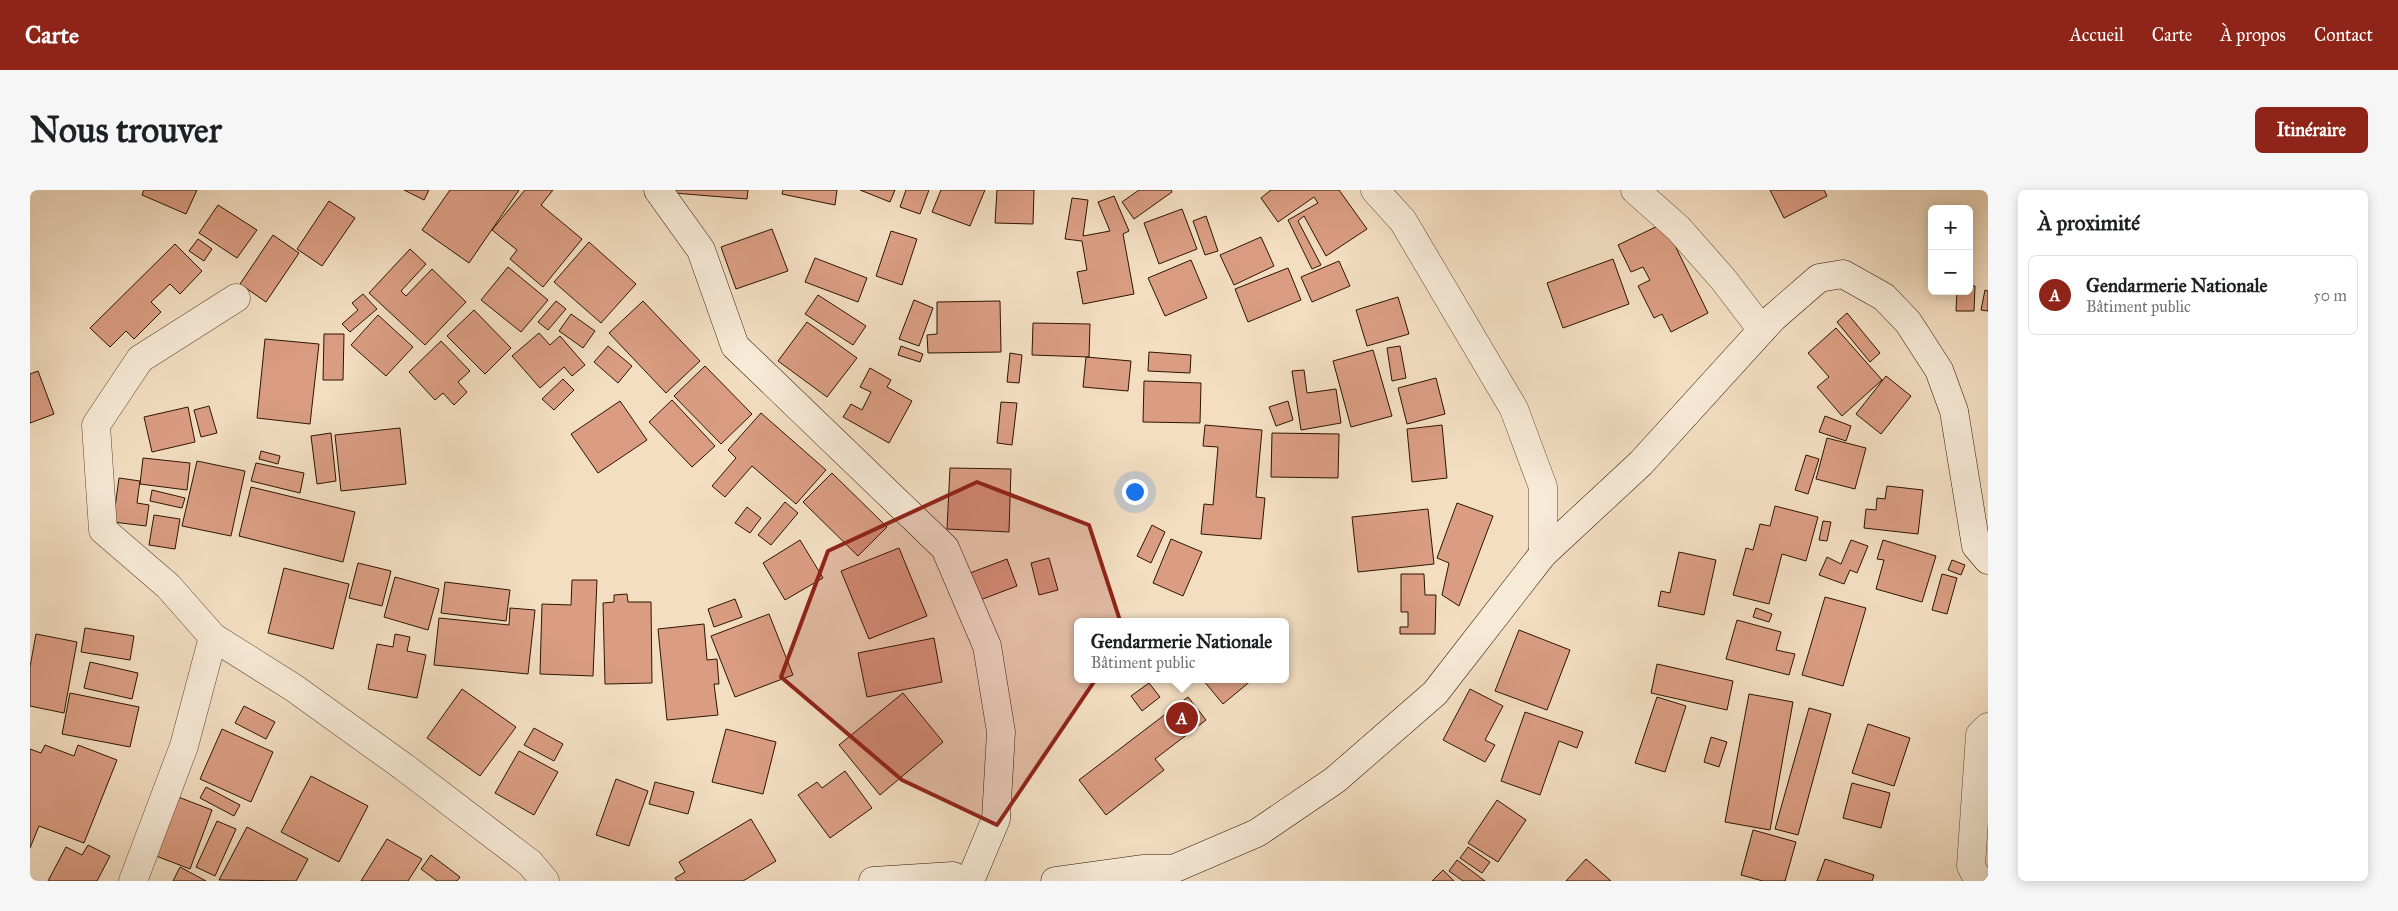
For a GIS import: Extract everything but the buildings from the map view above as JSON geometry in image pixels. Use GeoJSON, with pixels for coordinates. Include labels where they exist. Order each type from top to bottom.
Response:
{"type":"FeatureCollection","features":[{"type":"Feature","properties":{"kind":"street"},"geometry":{"type":"LineString","coordinates":[[658,190],[701,250],[735,346],[944,548],[986,646],[1001,732],[996,819],[970,881]]}},
{"type":"Feature","properties":{"kind":"street"},"geometry":{"type":"LineString","coordinates":[[1375,190],[1404,220],[1514,409],[1543,487],[1543,554]]}},
{"type":"Feature","properties":{"kind":"street"},"geometry":{"type":"LineString","coordinates":[[1636,190],[1678,228],[1723,279],[1762,330]]}},
{"type":"Feature","properties":{"kind":"street"},"geometry":{"type":"LineString","coordinates":[[1056,881],[1142,869],[1175,875],[1257,833],[1335,780],[1435,693],[1543,554],[1640,463],[1762,330],[1819,278],[1842,274],[1884,297],[1908,322],[1940,370],[1954,411],[1976,546],[1988,560]]}},
{"type":"Feature","properties":{"kind":"street"},"geometry":{"type":"LineString","coordinates":[[236,298],[140,359],[96,425],[103,530],[168,586],[213,637],[294,688],[404,767],[530,863],[545,881]]}},
{"type":"Feature","properties":{"kind":"street"},"geometry":{"type":"LineString","coordinates":[[133,881],[184,746],[213,637]]}},
{"type":"Feature","properties":{"kind":"street"},"geometry":{"type":"LineString","coordinates":[[1980,881],[1971,866],[1974,804],[1980,735],[1988,727]]}},
{"type":"Feature","properties":{"kind":"street"},"geometry":{"type":"LineString","coordinates":[[873,881],[953,876],[956,881]]}},
{"type":"Feature","properties":{"kind":"highlighted area"},"geometry":{"type":"Polygon","coordinates":[[[977,482],[1089,525],[1125,636],[997,825],[902,780],[781,677],[828,551],[977,482]]]}},
{"type":"Feature","properties":{"kind":"place","name":"Gendarmerie Nationale"},"geometry":{"type":"Point","coordinates":[1182,718]}}]}
